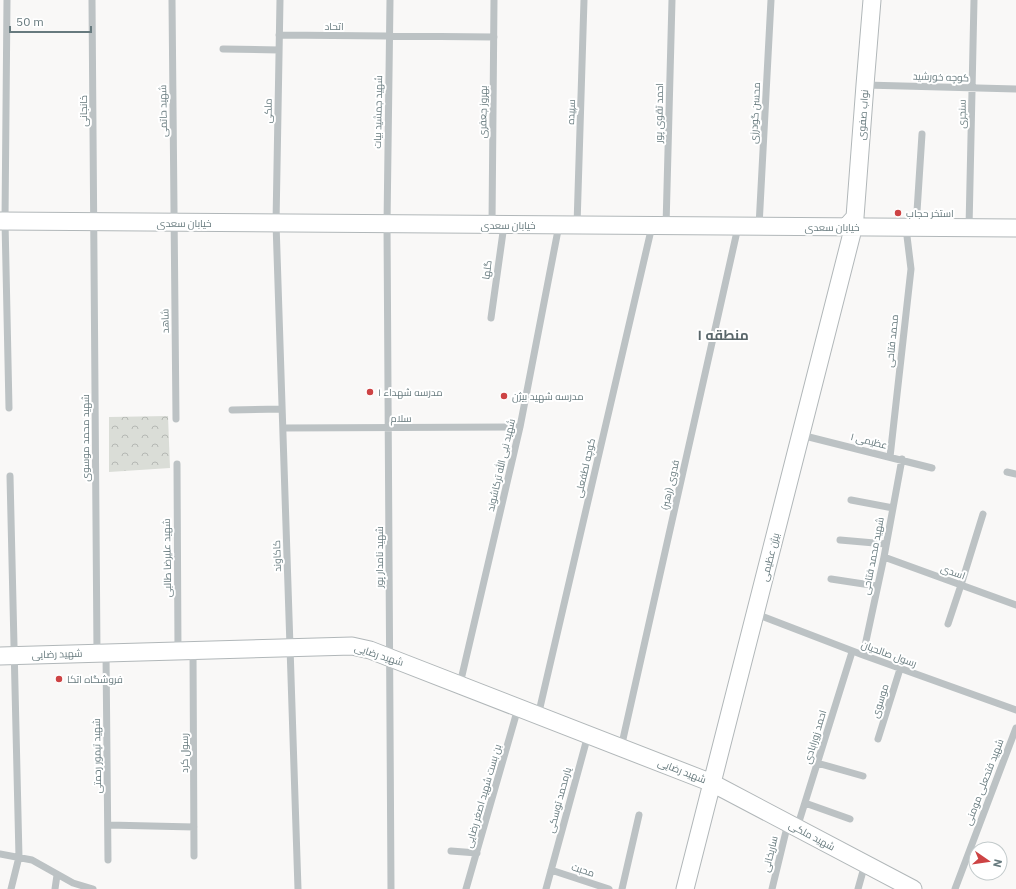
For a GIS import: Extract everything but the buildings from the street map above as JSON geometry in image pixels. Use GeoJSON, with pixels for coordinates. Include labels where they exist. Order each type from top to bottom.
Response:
{"type":"FeatureCollection","features":[{"type":"Feature","properties":{"kind":"main road","name":"نواب صفوی"},"geometry":{"type":"LineString","coordinates":[[846,227],[856,217],[872,0]]}},
{"type":"Feature","properties":{"kind":"main road","name":"خیابان سعدی"},"geometry":{"type":"LineString","coordinates":[[3,222],[1016,228]]}},
{"type":"Feature","properties":{"kind":"main road","name":"بیژن عظیمی"},"geometry":{"type":"LineString","coordinates":[[685,889],[852,233],[846,227]]}},
{"type":"Feature","properties":{"kind":"main road","name":"شهید رضایی"},"geometry":{"type":"LineString","coordinates":[[7,656],[352,646],[370,650],[712,783]]}},
{"type":"Feature","properties":{"kind":"main road","name":"شهید ملکی"},"geometry":{"type":"LineString","coordinates":[[712,783],[913,889]]}},
{"type":"Feature","properties":{"kind":"street"},"geometry":{"type":"LineString","coordinates":[[6,0],[3,222],[8,408]]}},
{"type":"Feature","properties":{"kind":"street","name":"خانجانی"},"geometry":{"type":"LineString","coordinates":[[92,0],[94,222]]}},
{"type":"Feature","properties":{"kind":"street","name":"شهید حاتمی"},"geometry":{"type":"LineString","coordinates":[[172,0],[174,223]]}},
{"type":"Feature","properties":{"kind":"street","name":"ملکی"},"geometry":{"type":"LineString","coordinates":[[276,223],[280,0]]}},
{"type":"Feature","properties":{"kind":"street","name":"شهید جمشید بیات"},"geometry":{"type":"LineString","coordinates":[[387,224],[390,0]]}},
{"type":"Feature","properties":{"kind":"street","name":"بهروز جعفری"},"geometry":{"type":"LineString","coordinates":[[494,0],[498,225]]}},
{"type":"Feature","properties":{"kind":"street","name":"سپیده"},"geometry":{"type":"LineString","coordinates":[[577,225],[584,0]]}},
{"type":"Feature","properties":{"kind":"street","name":"احمد تقوی پور"},"geometry":{"type":"LineString","coordinates":[[659,226],[672,0]]}},
{"type":"Feature","properties":{"kind":"street","name":"محسن گودرزی"},"geometry":{"type":"LineString","coordinates":[[759,226],[770,0]]}},
{"type":"Feature","properties":{"kind":"street","name":"سنجری"},"geometry":{"type":"LineString","coordinates":[[969,228],[974,0]]}},
{"type":"Feature","properties":{"kind":"street","name":"اتحاد"},"geometry":{"type":"LineString","coordinates":[[279,35],[494,37]]}},
{"type":"Feature","properties":{"kind":"street"},"geometry":{"type":"LineString","coordinates":[[223,49],[279,50]]}},
{"type":"Feature","properties":{"kind":"street","name":"کوچه خورشید"},"geometry":{"type":"LineString","coordinates":[[865,85],[1016,89]]}},
{"type":"Feature","properties":{"kind":"street","name":"محمد فتاحی"},"geometry":{"type":"LineString","coordinates":[[890,457],[911,269],[911,227],[922,134]]}},
{"type":"Feature","properties":{"kind":"street","name":"شهید محمد موسوی"},"geometry":{"type":"LineString","coordinates":[[94,222],[101,653]]}},
{"type":"Feature","properties":{"kind":"street","name":"شاهد"},"geometry":{"type":"LineString","coordinates":[[174,223],[176,419]]}},
{"type":"Feature","properties":{"kind":"street","name":"کاکاوند"},"geometry":{"type":"LineString","coordinates":[[276,223],[298,889]]}},
{"type":"Feature","properties":{"kind":"street","name":"شهید نامدار پور"},"geometry":{"type":"LineString","coordinates":[[387,224],[391,889]]}},
{"type":"Feature","properties":{"kind":"street","name":"گلها"},"geometry":{"type":"LineString","coordinates":[[491,318],[498,225]]}},
{"type":"Feature","properties":{"kind":"street","name":"شهید نبی الله ترکاشوند"},"geometry":{"type":"LineString","coordinates":[[459,685],[520,427],[559,225]]}},
{"type":"Feature","properties":{"kind":"street","name":"کوچه لطفعلی"},"geometry":{"type":"LineString","coordinates":[[538,716],[659,226]]}},
{"type":"Feature","properties":{"kind":"street","name":"فدوی (رهبر)"},"geometry":{"type":"LineString","coordinates":[[621,748],[738,226]]}},
{"type":"Feature","properties":{"kind":"street"},"geometry":{"type":"LineString","coordinates":[[232,410],[282,409]]}},
{"type":"Feature","properties":{"kind":"street","name":"سلام"},"geometry":{"type":"LineString","coordinates":[[283,428],[520,427]]}},
{"type":"Feature","properties":{"kind":"street","name":"عظیمی ۱"},"geometry":{"type":"LineString","coordinates":[[801,435],[902,459],[932,468]]}},
{"type":"Feature","properties":{"kind":"street","name":"شهید محمد فتاحی"},"geometry":{"type":"LineString","coordinates":[[863,655],[884,557],[902,459]]}},
{"type":"Feature","properties":{"kind":"street","name":"شهید علیرضا طالبی"},"geometry":{"type":"LineString","coordinates":[[177,464],[186,651]]}},
{"type":"Feature","properties":{"kind":"street"},"geometry":{"type":"LineString","coordinates":[[1007,472],[1016,474]]}},
{"type":"Feature","properties":{"kind":"street"},"geometry":{"type":"LineString","coordinates":[[10,476],[7,656],[19,857],[11,889]]}},
{"type":"Feature","properties":{"kind":"street"},"geometry":{"type":"LineString","coordinates":[[851,500],[893,508]]}},
{"type":"Feature","properties":{"kind":"street"},"geometry":{"type":"LineString","coordinates":[[948,624],[983,514]]}},
{"type":"Feature","properties":{"kind":"street"},"geometry":{"type":"LineString","coordinates":[[840,540],[886,544]]}},
{"type":"Feature","properties":{"kind":"street","name":"اسدی"},"geometry":{"type":"LineString","coordinates":[[884,557],[1016,605]]}},
{"type":"Feature","properties":{"kind":"street"},"geometry":{"type":"LineString","coordinates":[[831,579],[877,586]]}},
{"type":"Feature","properties":{"kind":"street","name":"رسول صالحیان"},"geometry":{"type":"LineString","coordinates":[[755,613],[852,652],[1016,710]]}},
{"type":"Feature","properties":{"kind":"street","name":"رسول کرد"},"geometry":{"type":"LineString","coordinates":[[186,651],[194,856]]}},
{"type":"Feature","properties":{"kind":"street","name":"احمد زورابادی"},"geometry":{"type":"LineString","coordinates":[[792,826],[805,803],[852,652]]}},
{"type":"Feature","properties":{"kind":"street","name":"شهید تیمور رحمتی"},"geometry":{"type":"LineString","coordinates":[[101,653],[108,860]]}},
{"type":"Feature","properties":{"kind":"street","name":"موسوی"},"geometry":{"type":"LineString","coordinates":[[878,739],[900,669]]}},
{"type":"Feature","properties":{"kind":"street","name":"بن بست شهید اصغر رضایی"},"geometry":{"type":"LineString","coordinates":[[466,889],[518,708]]}},
{"type":"Feature","properties":{"kind":"street","name":"شهید فتحعلی مومنی"},"geometry":{"type":"LineString","coordinates":[[955,889],[1016,728]]}},
{"type":"Feature","properties":{"kind":"street","name":"یارمحمد توسکی"},"geometry":{"type":"LineString","coordinates":[[546,889],[588,735]]}},
{"type":"Feature","properties":{"kind":"street"},"geometry":{"type":"LineString","coordinates":[[817,763],[863,776]]}},
{"type":"Feature","properties":{"kind":"street"},"geometry":{"type":"LineString","coordinates":[[805,803],[850,819]]}},
{"type":"Feature","properties":{"kind":"street"},"geometry":{"type":"LineString","coordinates":[[622,889],[639,815]]}},
{"type":"Feature","properties":{"kind":"street"},"geometry":{"type":"LineString","coordinates":[[108,826],[194,827]]}},
{"type":"Feature","properties":{"kind":"street","name":"ساریخانی"},"geometry":{"type":"LineString","coordinates":[[772,889],[792,826]]}},
{"type":"Feature","properties":{"kind":"street"},"geometry":{"type":"LineString","coordinates":[[451,851],[477,853]]}},
{"type":"Feature","properties":{"kind":"street"},"geometry":{"type":"LineString","coordinates":[[0,854],[32,860],[73,883],[93,889]]}},
{"type":"Feature","properties":{"kind":"street"},"geometry":{"type":"LineString","coordinates":[[858,889],[865,864]]}},
{"type":"Feature","properties":{"kind":"street","name":"محبت"},"geometry":{"type":"LineString","coordinates":[[551,870],[609,889]]}},
{"type":"Feature","properties":{"kind":"street"},"geometry":{"type":"LineString","coordinates":[[55,889],[57,875]]}},
{"type":"Feature","properties":{"kind":"green space"},"geometry":{"type":"Polygon","coordinates":[[[168,416],[170,468],[109,472],[109,417],[168,416]]]}},
{"type":"Feature","properties":{"kind":"place","name":"استخر حجاب"},"geometry":{"type":"Point","coordinates":[898,213]}},
{"type":"Feature","properties":{"kind":"place","name":"مدرسه شهداء ۱"},"geometry":{"type":"Point","coordinates":[370,392]}},
{"type":"Feature","properties":{"kind":"place","name":"مدرسه شهید بیژن"},"geometry":{"type":"Point","coordinates":[504,396]}},
{"type":"Feature","properties":{"kind":"place","name":"فروشگاه اتکا"},"geometry":{"type":"Point","coordinates":[59,679]}},
{"type":"Feature","properties":{"kind":"district","name":"منطقه ۱"},"geometry":{"type":"Point","coordinates":[723,335]}}]}
